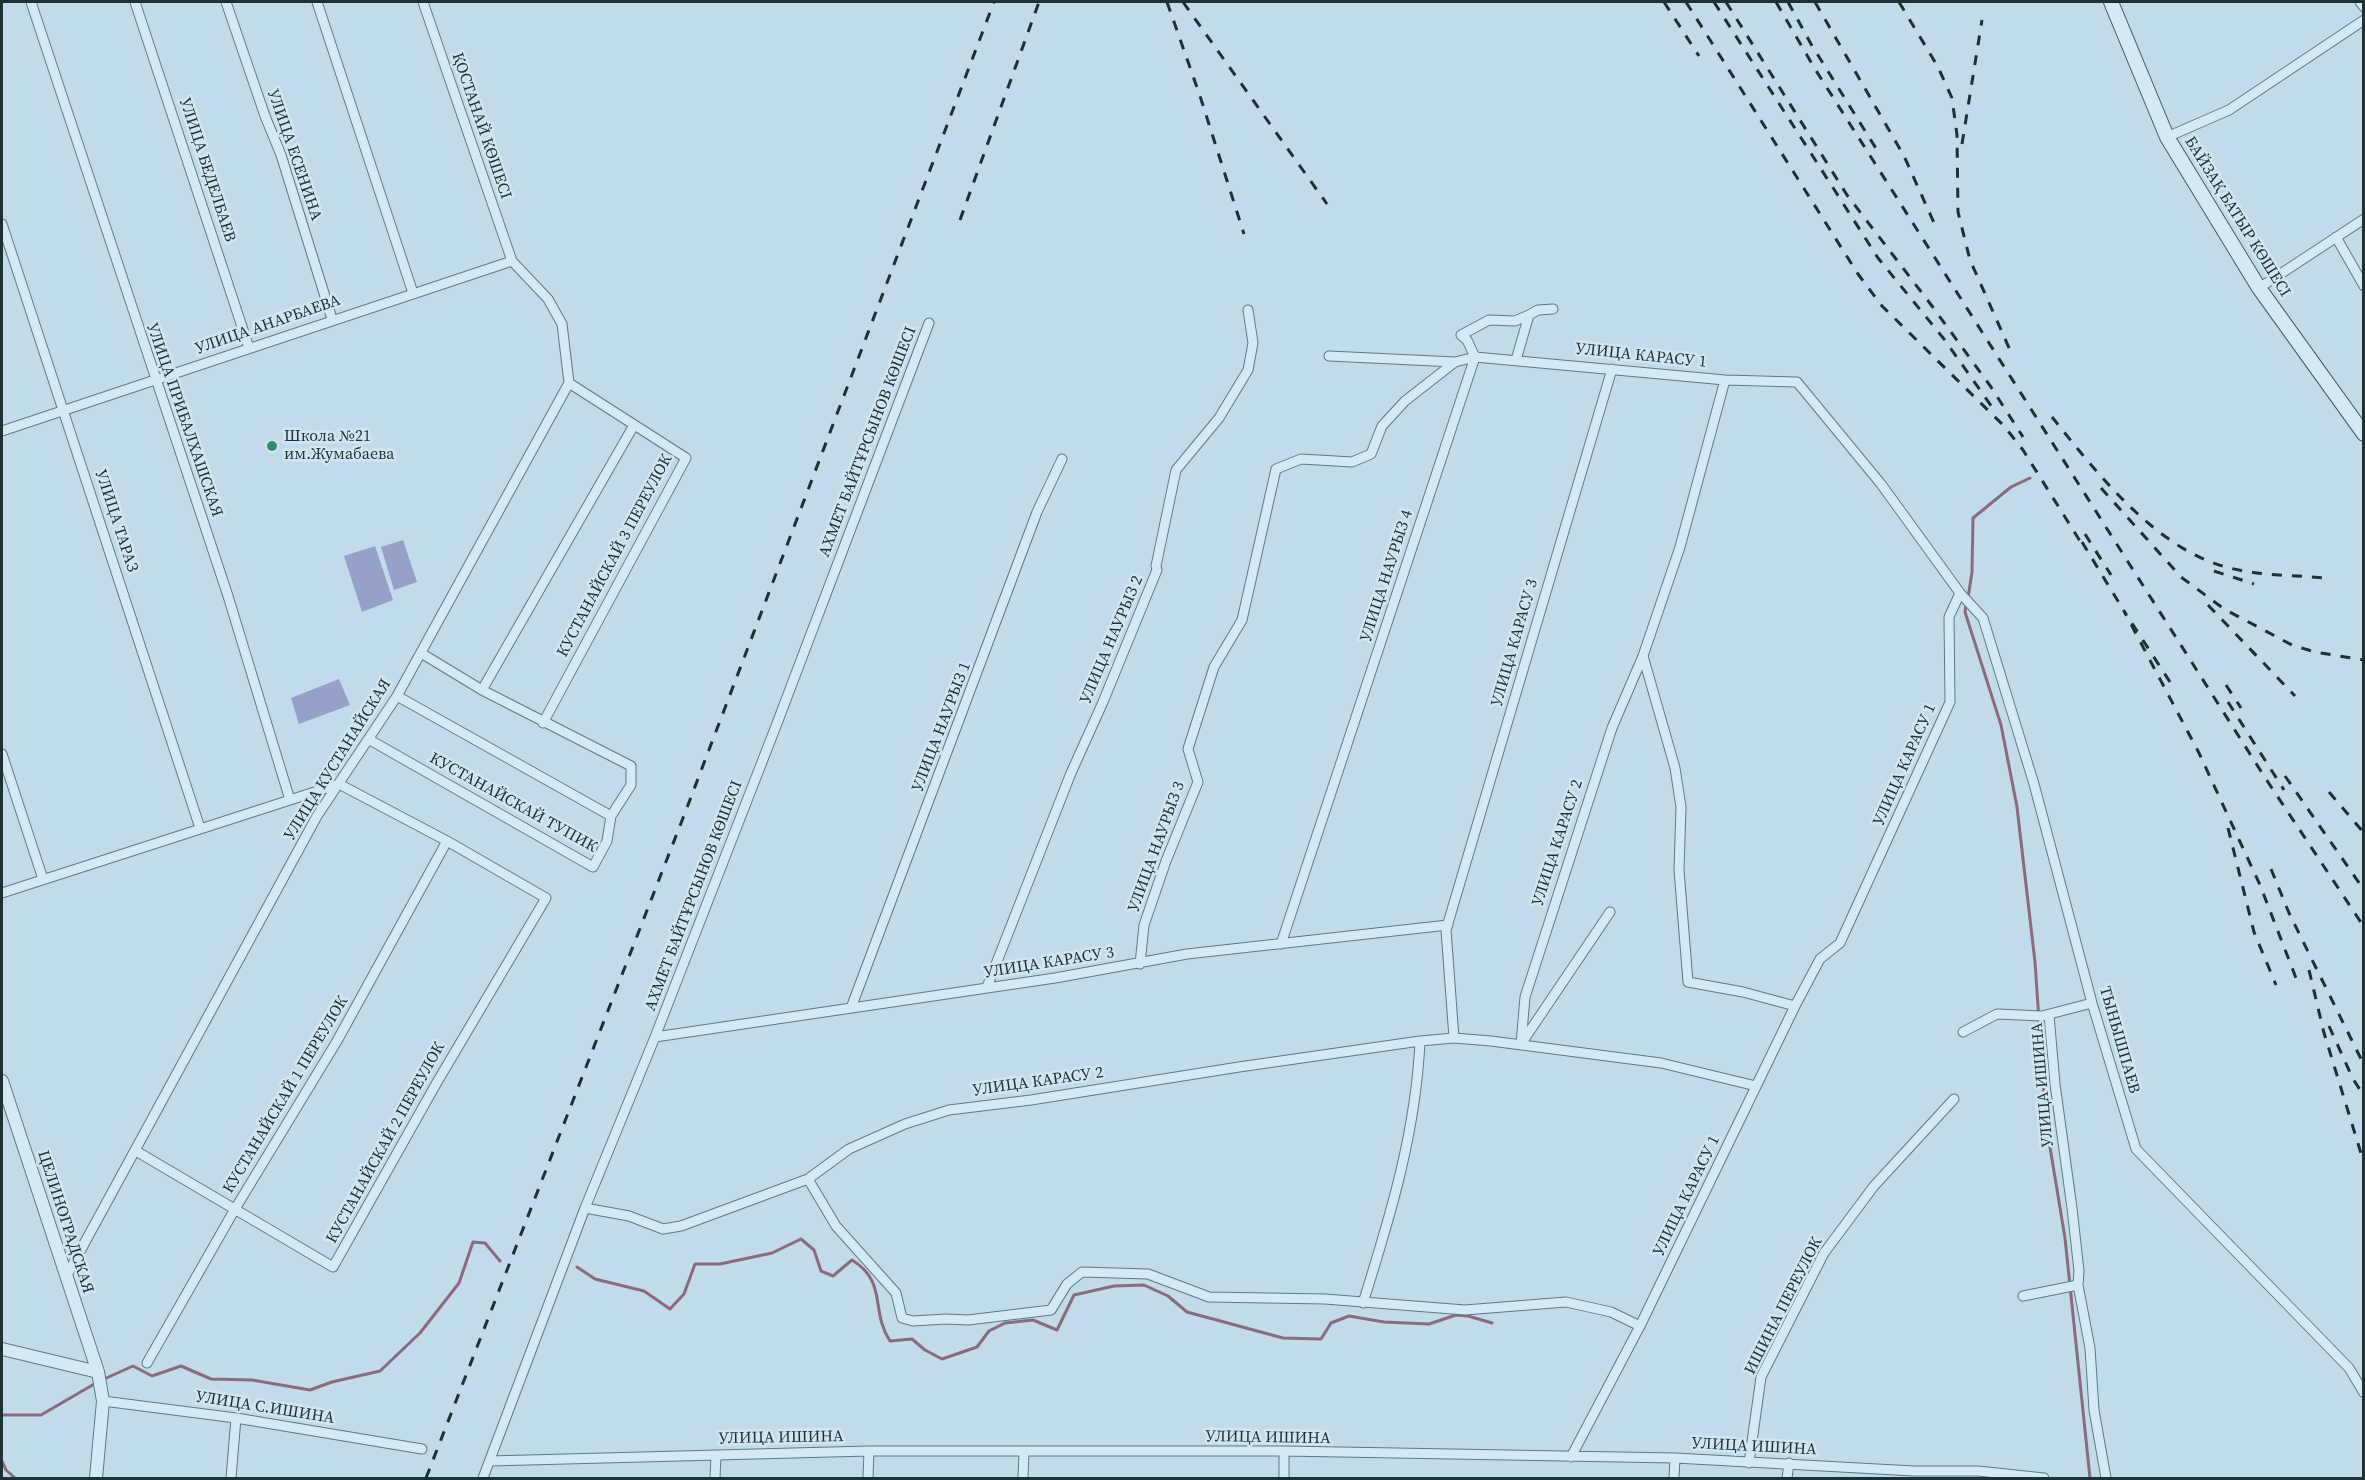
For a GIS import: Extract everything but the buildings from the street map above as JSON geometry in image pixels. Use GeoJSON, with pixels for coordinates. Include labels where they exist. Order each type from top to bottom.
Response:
{"type":"FeatureCollection","features":[{"type":"Feature","properties":{"kind":"main road","name":"БАЙЗАҚ БАТЫР КӨШЕСІ"},"geometry":{"type":"LineString","coordinates":[[2111,2],[2167,137],[2259,288],[2364,434]]}},
{"type":"Feature","properties":{"kind":"street","name":"УЛИЦА ПРИБАЛХАШСКАЯ"},"geometry":{"type":"LineString","coordinates":[[31,2],[154,380],[228,596],[290,800]]}},
{"type":"Feature","properties":{"kind":"street","name":"УЛИЦА БЕДЕЛБАЕВ"},"geometry":{"type":"LineString","coordinates":[[135,2],[249,348]]}},
{"type":"Feature","properties":{"kind":"street","name":"УЛИЦА ЕСЕНИНА"},"geometry":{"type":"LineString","coordinates":[[226,2],[265,116],[281,155],[332,319]]}},
{"type":"Feature","properties":{"kind":"street"},"geometry":{"type":"LineString","coordinates":[[317,2],[413,293]]}},
{"type":"Feature","properties":{"kind":"street","name":"ҚОСТАНАЙ КӨШЕСІ"},"geometry":{"type":"LineString","coordinates":[[423,2],[512,261]]}},
{"type":"Feature","properties":{"kind":"street"},"geometry":{"type":"LineString","coordinates":[[2360,2],[2364,7]]}},
{"type":"Feature","properties":{"kind":"street"},"geometry":{"type":"LineString","coordinates":[[2167,137],[2229,110],[2364,20]]}},
{"type":"Feature","properties":{"kind":"street"},"geometry":{"type":"LineString","coordinates":[[2259,288],[2364,219]]}},
{"type":"Feature","properties":{"kind":"street","name":"УЛИЦА ТАРАЗ"},"geometry":{"type":"LineString","coordinates":[[2,224],[200,828]]}},
{"type":"Feature","properties":{"kind":"street"},"geometry":{"type":"LineString","coordinates":[[2336,237],[2364,286]]}},
{"type":"Feature","properties":{"kind":"street","name":"УЛИЦА АНАРБАЕВА"},"geometry":{"type":"LineString","coordinates":[[2,431],[332,319],[512,261]]}},
{"type":"Feature","properties":{"kind":"street"},"geometry":{"type":"LineString","coordinates":[[512,261],[548,299],[562,324],[569,383]]}},
{"type":"Feature","properties":{"kind":"street"},"geometry":{"type":"LineString","coordinates":[[1329,356],[1455,362],[1475,357],[1467,340],[1461,335],[1489,320],[1515,321],[1538,310],[1553,309]]}},
{"type":"Feature","properties":{"kind":"street","name":"УЛИЦА НАУРЫЗ 2"},"geometry":{"type":"LineString","coordinates":[[987,987],[1071,773],[1157,570],[1176,470],[1219,418],[1248,370],[1253,343],[1248,310]]}},
{"type":"Feature","properties":{"kind":"street"},"geometry":{"type":"LineString","coordinates":[[1516,360],[1529,315]]}},
{"type":"Feature","properties":{"kind":"street","name":"АХМЕТ БАЙТҰРСЫНОВ КӨШЕСІ"},"geometry":{"type":"LineString","coordinates":[[483,1479],[585,1208],[656,1037],[929,323]]}},
{"type":"Feature","properties":{"kind":"street","name":"УЛИЦА КАРАСУ 1"},"geometry":{"type":"LineString","coordinates":[[1475,357],[1725,380],[1797,382],[1881,484],[1960,593],[1949,617],[1950,702],[1840,943],[1820,959],[1795,1006],[1640,1326],[1571,1457]]}},
{"type":"Feature","properties":{"kind":"street","name":"УЛИЦА НАУРЫЗ 4"},"geometry":{"type":"LineString","coordinates":[[1281,944],[1475,357]]}},
{"type":"Feature","properties":{"kind":"street","name":"УЛИЦА НАУРЫЗ 3"},"geometry":{"type":"LineString","coordinates":[[1140,964],[1144,926],[1166,861],[1198,782],[1188,749],[1214,667],[1242,620],[1276,469],[1301,459],[1352,462],[1371,454],[1382,426],[1405,401],[1455,362]]}},
{"type":"Feature","properties":{"kind":"street","name":"УЛИЦА КАРАСУ 3"},"geometry":{"type":"LineString","coordinates":[[1454,1038],[1446,930],[1612,369]]}},
{"type":"Feature","properties":{"kind":"street","name":"УЛИЦА КАРАСУ 2"},"geometry":{"type":"LineString","coordinates":[[1521,1044],[1525,997],[1611,728],[1643,656],[1680,547],[1725,380]]}},
{"type":"Feature","properties":{"kind":"street","name":"КУСТАНАЙСКАЙ 3 ПЕРЕУЛОК"},"geometry":{"type":"LineString","coordinates":[[543,723],[687,458],[569,383]]}},
{"type":"Feature","properties":{"kind":"street","name":"УЛИЦА КУСТАНАЙСКАЯ"},"geometry":{"type":"LineString","coordinates":[[66,1277],[317,816],[370,740],[397,696],[569,383]]}},
{"type":"Feature","properties":{"kind":"street"},"geometry":{"type":"LineString","coordinates":[[482,690],[634,425]]}},
{"type":"Feature","properties":{"kind":"street","name":"УЛИЦА НАУРЫЗ 1"},"geometry":{"type":"LineString","coordinates":[[851,1008],[1037,512],[1062,459]]}},
{"type":"Feature","properties":{"kind":"street","name":"ТЫНЫШПАЕВ"},"geometry":{"type":"LineString","coordinates":[[1960,593],[1983,618],[2034,784],[2092,1003],[2136,1149],[2349,1368],[2364,1392]]}},
{"type":"Feature","properties":{"kind":"street","name":"КУСТАНАЙСКАЙ ТУПИК"},"geometry":{"type":"LineString","coordinates":[[370,740],[593,867],[606,841],[611,816],[631,785],[631,766],[607,752],[543,723],[421,653]]}},
{"type":"Feature","properties":{"kind":"street"},"geometry":{"type":"LineString","coordinates":[[1643,656],[1675,768],[1681,807],[1679,870],[1688,982],[1743,992],[1795,1006]]}},
{"type":"Feature","properties":{"kind":"street"},"geometry":{"type":"LineString","coordinates":[[397,696],[611,816]]}},
{"type":"Feature","properties":{"kind":"street"},"geometry":{"type":"LineString","coordinates":[[2,754],[43,879]]}},
{"type":"Feature","properties":{"kind":"street"},"geometry":{"type":"LineString","coordinates":[[2,893],[339,783],[447,841]]}},
{"type":"Feature","properties":{"kind":"street","name":"КУСТАНАЙСКАЙ 2 ПЕРЕУЛОК"},"geometry":{"type":"LineString","coordinates":[[136,1151],[333,1267],[436,1084],[546,898],[447,841]]}},
{"type":"Feature","properties":{"kind":"street","name":"КУСТАНАЙСКАЙ 1 ПЕРЕУЛОК"},"geometry":{"type":"LineString","coordinates":[[147,1363],[235,1209],[337,1041],[447,841]]}},
{"type":"Feature","properties":{"kind":"street"},"geometry":{"type":"LineString","coordinates":[[1521,1044],[1610,912]]}},
{"type":"Feature","properties":{"kind":"street","name":"УЛИЦА КАРАСУ 3"},"geometry":{"type":"LineString","coordinates":[[656,1037],[1140,964],[1187,954],[1448,925]]}},
{"type":"Feature","properties":{"kind":"street","name":"УЛИЦА ИШИНА"},"geometry":{"type":"LineString","coordinates":[[2092,1003],[2046,1016],[2072,1208],[2079,1285],[2090,1348],[2094,1410],[2106,1479]]}},
{"type":"Feature","properties":{"kind":"street"},"geometry":{"type":"LineString","coordinates":[[1963,1032],[1997,1014],[2046,1016]]}},
{"type":"Feature","properties":{"kind":"street","name":"УЛИЦА КАРАСУ 2"},"geometry":{"type":"LineString","coordinates":[[585,1208],[629,1216],[663,1229],[681,1226],[808,1179],[849,1149],[905,1124],[949,1110],[1031,1100],[1420,1041],[1454,1038],[1521,1044],[1661,1063],[1756,1086]]}},
{"type":"Feature","properties":{"kind":"street"},"geometry":{"type":"LineString","coordinates":[[1364,1303],[1390,1221],[1408,1143],[1418,1085],[1420,1041]]}},
{"type":"Feature","properties":{"kind":"street","name":"ЦЕЛИНОГРАДСКАЯ"},"geometry":{"type":"LineString","coordinates":[[2,1081],[98,1372],[103,1401]]}},
{"type":"Feature","properties":{"kind":"street","name":"ИШИНА ПЕРЕУЛОК"},"geometry":{"type":"LineString","coordinates":[[1749,1463],[1761,1377],[1824,1253],[1874,1186],[1954,1099]]}},
{"type":"Feature","properties":{"kind":"street"},"geometry":{"type":"LineString","coordinates":[[808,1179],[836,1227],[896,1293],[902,1318],[913,1321],[968,1320],[1051,1310],[1068,1284],[1082,1272],[1148,1274],[1209,1297],[1325,1299],[1465,1310],[1566,1302],[1611,1312],[1640,1326]]}},
{"type":"Feature","properties":{"kind":"street"},"geometry":{"type":"LineString","coordinates":[[2023,1296],[2079,1285]]}},
{"type":"Feature","properties":{"kind":"street"},"geometry":{"type":"LineString","coordinates":[[2,1349],[98,1372]]}},
{"type":"Feature","properties":{"kind":"street"},"geometry":{"type":"LineString","coordinates":[[96,1479],[103,1401]]}},
{"type":"Feature","properties":{"kind":"street","name":"УЛИЦА С.ИШИНА"},"geometry":{"type":"LineString","coordinates":[[103,1401],[236,1418],[422,1449]]}},
{"type":"Feature","properties":{"kind":"street"},"geometry":{"type":"LineString","coordinates":[[231,1479],[236,1418]]}},
{"type":"Feature","properties":{"kind":"street"},"geometry":{"type":"LineString","coordinates":[[868,1479],[869,1451]]}},
{"type":"Feature","properties":{"kind":"street","name":"УЛИЦА ИШИНА"},"geometry":{"type":"LineString","coordinates":[[490,1461],[869,1451],[1284,1451],[1675,1458],[1914,1471],[1978,1471],[2044,1479]]}},
{"type":"Feature","properties":{"kind":"street"},"geometry":{"type":"LineString","coordinates":[[1284,1451],[1284,1479]]}},
{"type":"Feature","properties":{"kind":"street"},"geometry":{"type":"LineString","coordinates":[[1023,1479],[1024,1452]]}},
{"type":"Feature","properties":{"kind":"street"},"geometry":{"type":"LineString","coordinates":[[715,1479],[716,1455]]}},
{"type":"Feature","properties":{"kind":"street"},"geometry":{"type":"LineString","coordinates":[[1674,1479],[1675,1458]]}},
{"type":"Feature","properties":{"kind":"street"},"geometry":{"type":"LineString","coordinates":[[1787,1479],[1789,1463]]}},
{"type":"Feature","properties":{"kind":"shaded area"},"geometry":{"type":"Polygon","coordinates":[[[403,540],[417,582],[394,590],[381,547],[403,540]]]}},
{"type":"Feature","properties":{"kind":"shaded area"},"geometry":{"type":"Polygon","coordinates":[[[375,546],[393,600],[362,612],[344,556],[375,546]]]}},
{"type":"Feature","properties":{"kind":"shaded area"},"geometry":{"type":"Polygon","coordinates":[[[339,679],[350,705],[299,724],[291,698],[339,679]]]}},
{"type":"Feature","properties":{"kind":"waterway"},"geometry":{"type":"LineString","coordinates":[[1968,598],[1972,572],[1973,518],[2011,487],[2030,478]]}},
{"type":"Feature","properties":{"kind":"waterway"},"geometry":{"type":"LineString","coordinates":[[1966,604],[1965,612],[2001,725],[2017,807],[2035,962],[2046,1123],[2065,1238],[2090,1478]]}},
{"type":"Feature","properties":{"kind":"waterway"},"geometry":{"type":"LineString","coordinates":[[577,1267],[595,1279],[644,1291],[670,1309],[684,1294],[695,1264],[720,1264],[772,1253],[801,1239],[814,1250],[821,1271],[833,1276],[852,1260],[863,1269],[875,1287],[884,1330],[890,1341],[912,1339],[925,1350],[942,1359],[977,1347],[989,1331],[1005,1323],[1033,1320],[1057,1330],[1074,1295],[1114,1286],[1144,1285],[1168,1296],[1187,1312],[1283,1338],[1321,1339],[1331,1323],[1349,1316],[1384,1322],[1429,1324],[1456,1315],[1492,1323]]}},
{"type":"Feature","properties":{"kind":"waterway"},"geometry":{"type":"LineString","coordinates":[[102,1380],[133,1366],[152,1376],[181,1366],[211,1379],[252,1380],[310,1390],[332,1382],[380,1371],[420,1333],[459,1283],[473,1242],[485,1243],[500,1261]]}},
{"type":"Feature","properties":{"kind":"waterway"},"geometry":{"type":"LineString","coordinates":[[2,1415],[41,1415],[96,1383]]}},
{"type":"Feature","properties":{"kind":"waterway"},"geometry":{"type":"LineString","coordinates":[[2,1461],[6,1470],[15,1478]]}},
{"type":"Feature","properties":{"kind":"railway"},"geometry":{"type":"LineString","coordinates":[[426,1478],[683,818],[994,2]]}},
{"type":"Feature","properties":{"kind":"railway"},"geometry":{"type":"LineString","coordinates":[[960,220],[1039,2]]}},
{"type":"Feature","properties":{"kind":"railway"},"geometry":{"type":"LineString","coordinates":[[1167,2],[1244,234]]}},
{"type":"Feature","properties":{"kind":"railway"},"geometry":{"type":"LineString","coordinates":[[1183,2],[1327,204]]}},
{"type":"Feature","properties":{"kind":"railway"},"geometry":{"type":"LineString","coordinates":[[1664,2],[1699,56]]}},
{"type":"Feature","properties":{"kind":"railway"},"geometry":{"type":"LineString","coordinates":[[1686,2],[1858,274],[1882,306],[2004,426],[2023,450],[2085,549]]}},
{"type":"Feature","properties":{"kind":"railway"},"geometry":{"type":"LineString","coordinates":[[1714,2],[1878,258],[1944,339],[1992,407]]}},
{"type":"Feature","properties":{"kind":"railway"},"geometry":{"type":"LineString","coordinates":[[1726,2],[1847,195],[1991,387],[2023,437]]}},
{"type":"Feature","properties":{"kind":"railway"},"geometry":{"type":"LineString","coordinates":[[1776,2],[1815,69],[2264,776],[2364,927]]}},
{"type":"Feature","properties":{"kind":"railway"},"geometry":{"type":"LineString","coordinates":[[1788,2],[1811,44],[1877,150]]}},
{"type":"Feature","properties":{"kind":"railway"},"geometry":{"type":"LineString","coordinates":[[1815,2],[1904,156],[1935,225]]}},
{"type":"Feature","properties":{"kind":"railway"},"geometry":{"type":"LineString","coordinates":[[1899,2],[1938,67],[1952,98],[1957,135],[1958,212],[1970,260],[2010,350]]}},
{"type":"Feature","properties":{"kind":"railway"},"geometry":{"type":"LineString","coordinates":[[1962,144],[1982,20]]}},
{"type":"Feature","properties":{"kind":"railway"},"geometry":{"type":"LineString","coordinates":[[2052,417],[2129,506],[2175,543],[2200,557],[2238,570],[2326,578]]}},
{"type":"Feature","properties":{"kind":"railway"},"geometry":{"type":"LineString","coordinates":[[2101,488],[2181,577],[2224,609],[2292,645],[2315,652],[2364,660]]}},
{"type":"Feature","properties":{"kind":"railway"},"geometry":{"type":"LineString","coordinates":[[2085,534],[2111,575]]}},
{"type":"Feature","properties":{"kind":"railway"},"geometry":{"type":"LineString","coordinates":[[2082,542],[2124,611]]}},
{"type":"Feature","properties":{"kind":"railway"},"geometry":{"type":"LineString","coordinates":[[2214,571],[2254,584]]}},
{"type":"Feature","properties":{"kind":"railway"},"geometry":{"type":"LineString","coordinates":[[2208,605],[2295,696]]}},
{"type":"Feature","properties":{"kind":"railway"},"geometry":{"type":"LineString","coordinates":[[2170,682],[2124,611],[2199,753],[2260,885],[2296,978]]}},
{"type":"Feature","properties":{"kind":"railway"},"geometry":{"type":"LineString","coordinates":[[2226,685],[2241,708]]}},
{"type":"Feature","properties":{"kind":"railway"},"geometry":{"type":"LineString","coordinates":[[2228,702],[2284,790]]}},
{"type":"Feature","properties":{"kind":"railway"},"geometry":{"type":"LineString","coordinates":[[2285,776],[2364,890]]}},
{"type":"Feature","properties":{"kind":"railway"},"geometry":{"type":"LineString","coordinates":[[2329,792],[2364,833]]}},
{"type":"Feature","properties":{"kind":"railway"},"geometry":{"type":"LineString","coordinates":[[2228,828],[2254,932],[2276,985]]}},
{"type":"Feature","properties":{"kind":"railway"},"geometry":{"type":"LineString","coordinates":[[2271,869],[2289,913],[2364,1065]]}},
{"type":"Feature","properties":{"kind":"railway"},"geometry":{"type":"LineString","coordinates":[[2309,970],[2324,1033],[2364,1163]]}},
{"type":"Feature","properties":{"kind":"railway"},"geometry":{"type":"LineString","coordinates":[[2329,1026],[2353,1079],[2364,1096]]}},
{"type":"Feature","properties":{"kind":"place","name":"Школа №21 им.Жумабаева"},"geometry":{"type":"Point","coordinates":[272,446]}}]}
